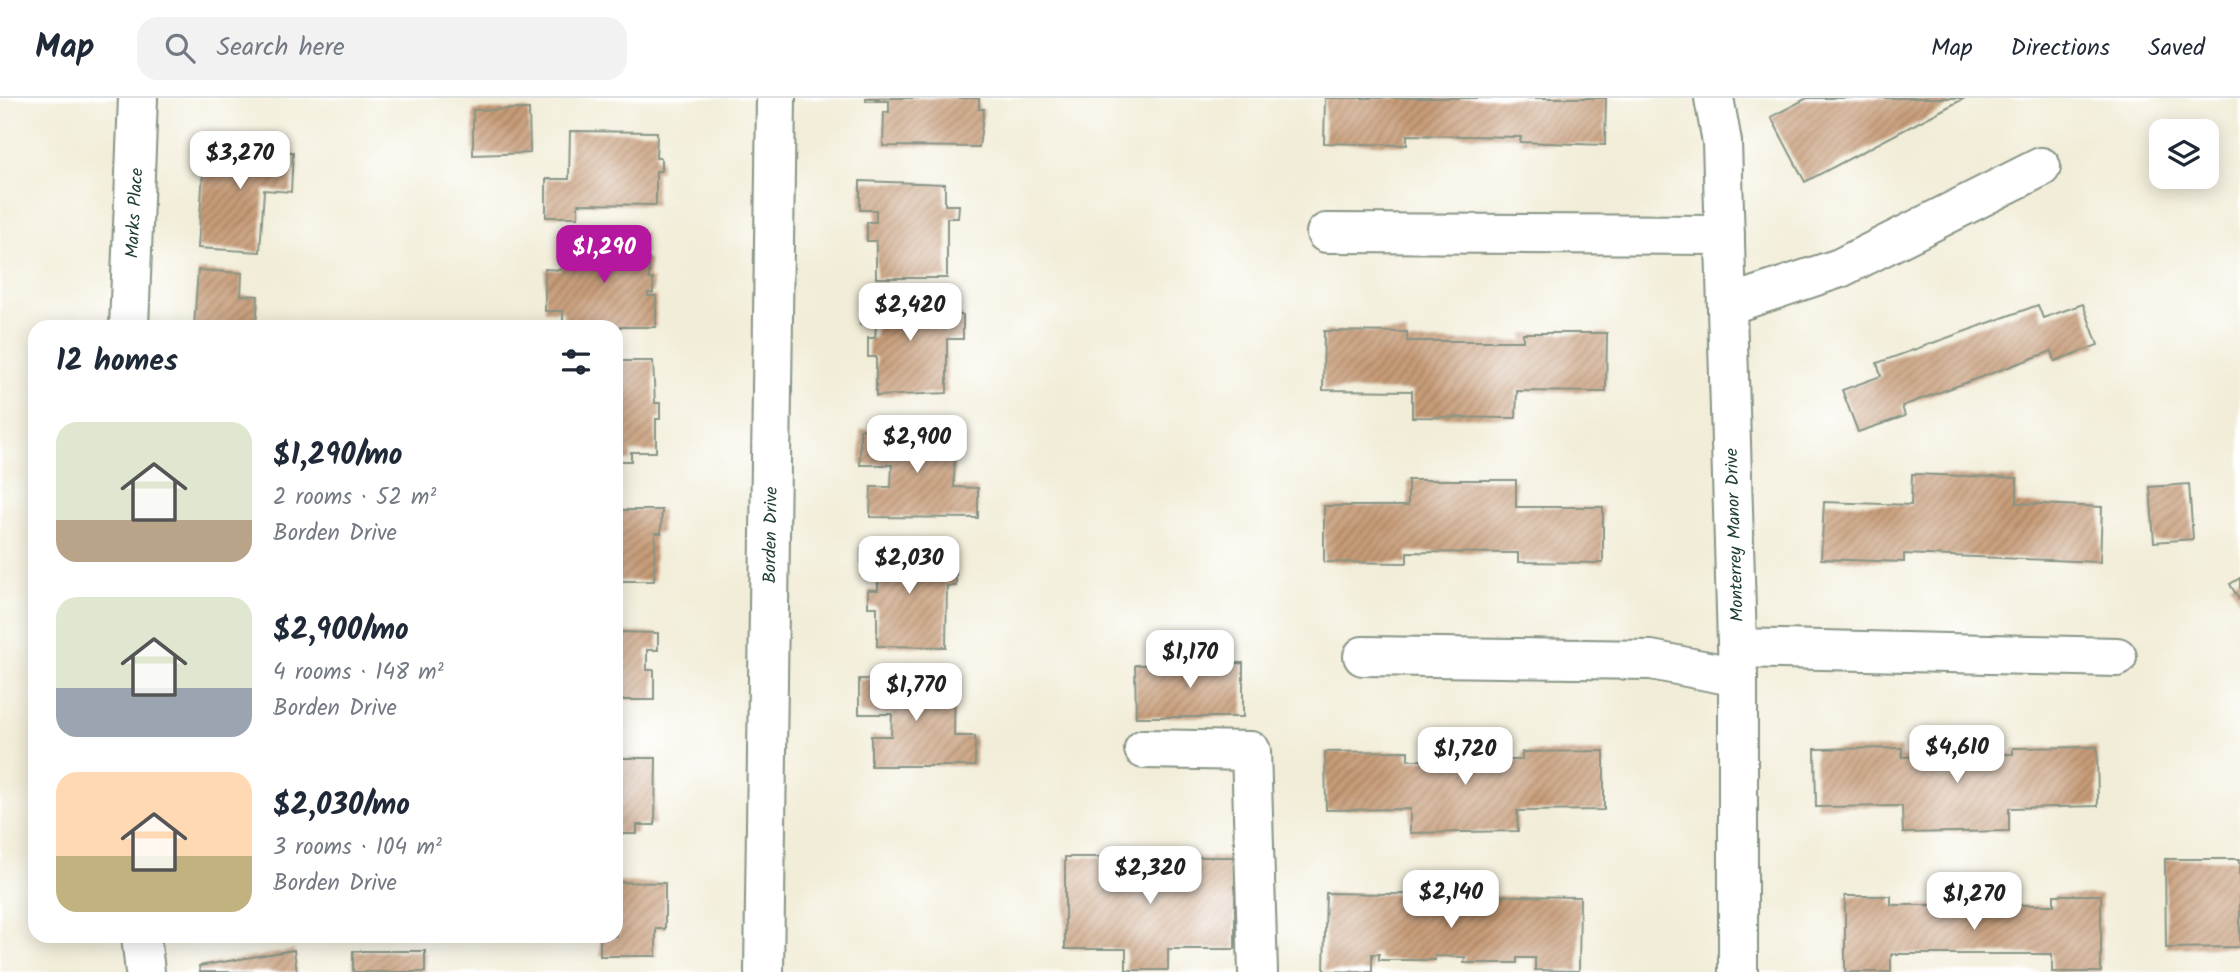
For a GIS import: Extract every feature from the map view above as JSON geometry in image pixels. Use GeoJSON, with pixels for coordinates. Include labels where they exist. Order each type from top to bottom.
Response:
{"type":"FeatureCollection","features":[{"type":"Feature","properties":{"kind":"street","name":"Marks Place"},"geometry":{"type":"LineString","coordinates":[[129,320],[138,98]]}},
{"type":"Feature","properties":{"kind":"street","name":"Borden Drive"},"geometry":{"type":"LineString","coordinates":[[764,972],[776,98]]}},
{"type":"Feature","properties":{"kind":"street","name":"Monterrey Manor Drive"},"geometry":{"type":"LineString","coordinates":[[1714,98],[1722,142],[1738,663],[1738,972]]}},
{"type":"Feature","properties":{"kind":"street"},"geometry":{"type":"LineString","coordinates":[[1727,305],[1840,268],[2041,167]]}},
{"type":"Feature","properties":{"kind":"street"},"geometry":{"type":"LineString","coordinates":[[1326,233],[1725,235]]}},
{"type":"Feature","properties":{"kind":"street"},"geometry":{"type":"LineString","coordinates":[[1363,656],[1738,663],[2117,657]]}},
{"type":"Feature","properties":{"kind":"street"},"geometry":{"type":"LineString","coordinates":[[1144,749],[1251,751],[1258,972]]}},
{"type":"Feature","properties":{"kind":"street"},"geometry":{"type":"LineString","coordinates":[[142,943],[145,972]]}},
{"type":"Feature","properties":{"kind":"building"},"geometry":{"type":"Polygon","coordinates":[[[866,98],[979,98],[979,109],[984,109],[979,147],[883,146],[884,112],[889,112],[889,101],[866,101],[866,98]]]}},
{"type":"Feature","properties":{"kind":"building"},"geometry":{"type":"Polygon","coordinates":[[[1325,98],[1606,98],[1605,145],[1520,142],[1521,137],[1407,135],[1407,145],[1324,143],[1325,98]]]}},
{"type":"Feature","properties":{"kind":"building"},"geometry":{"type":"Polygon","coordinates":[[[1807,98],[1965,98],[1805,182],[1771,117],[1807,98]]]}},
{"type":"Feature","properties":{"kind":"building"},"geometry":{"type":"Polygon","coordinates":[[[529,109],[530,153],[473,155],[473,110],[529,109]]]}},
{"type":"Feature","properties":{"kind":"building"},"geometry":{"type":"Polygon","coordinates":[[[570,131],[657,132],[656,158],[661,158],[661,171],[656,171],[656,205],[578,204],[578,217],[546,217],[546,179],[569,179],[570,131]]]}},
{"type":"Feature","properties":{"kind":"building"},"geometry":{"type":"Polygon","coordinates":[[[240,139],[286,142],[286,152],[293,152],[291,192],[264,190],[260,252],[198,248],[205,141],[240,143],[240,139]]]}},
{"type":"Feature","properties":{"kind":"building"},"geometry":{"type":"Polygon","coordinates":[[[860,181],[945,184],[945,205],[959,205],[958,218],[947,218],[947,278],[876,278],[876,241],[867,241],[867,222],[876,222],[876,210],[860,210],[860,181]]]}},
{"type":"Feature","properties":{"kind":"building"},"geometry":{"type":"Polygon","coordinates":[[[595,233],[645,233],[645,259],[649,259],[649,279],[653,279],[653,293],[648,293],[648,296],[656,296],[656,327],[623,327],[623,320],[563,320],[563,311],[545,311],[545,269],[561,270],[561,254],[594,255],[595,233]]]}},
{"type":"Feature","properties":{"kind":"building"},"geometry":{"type":"Polygon","coordinates":[[[198,270],[242,273],[241,295],[258,296],[256,320],[194,320],[198,270]]]}},
{"type":"Feature","properties":{"kind":"building"},"geometry":{"type":"Polygon","coordinates":[[[860,296],[947,299],[947,315],[963,315],[963,339],[947,339],[947,393],[876,396],[876,357],[868,357],[868,338],[875,338],[876,325],[860,325],[860,296]]]}},
{"type":"Feature","properties":{"kind":"building"},"geometry":{"type":"Polygon","coordinates":[[[2083,304],[2098,345],[2055,361],[2052,351],[1902,406],[1905,416],[1858,432],[1842,390],[1881,376],[1877,363],[2038,305],[2043,318],[2083,304]]]}},
{"type":"Feature","properties":{"kind":"building"},"geometry":{"type":"Polygon","coordinates":[[[1324,331],[1407,332],[1407,341],[1523,341],[1523,333],[1607,333],[1606,392],[1517,391],[1516,418],[1412,417],[1412,391],[1323,390],[1324,331]]]}},
{"type":"Feature","properties":{"kind":"building"},"geometry":{"type":"Polygon","coordinates":[[[623,361],[653,361],[655,403],[660,403],[660,419],[656,419],[656,452],[631,452],[631,461],[623,461],[623,361]]]}},
{"type":"Feature","properties":{"kind":"building"},"geometry":{"type":"Polygon","coordinates":[[[860,429],[955,430],[954,487],[978,488],[978,518],[870,517],[871,487],[891,487],[892,465],[860,465],[860,429]]]}},
{"type":"Feature","properties":{"kind":"building"},"geometry":{"type":"Polygon","coordinates":[[[1912,474],[2017,478],[2017,503],[2102,507],[2100,562],[1904,554],[1904,562],[1821,559],[1824,502],[1911,505],[1912,474]]]}},
{"type":"Feature","properties":{"kind":"building"},"geometry":{"type":"Polygon","coordinates":[[[1408,480],[1516,480],[1516,507],[1603,507],[1603,563],[1518,562],[1518,553],[1407,552],[1407,563],[1324,562],[1324,506],[1408,506],[1408,480]]]}},
{"type":"Feature","properties":{"kind":"building"},"geometry":{"type":"Polygon","coordinates":[[[2189,484],[2193,539],[2154,542],[2150,487],[2189,484]]]}},
{"type":"Feature","properties":{"kind":"building"},"geometry":{"type":"Polygon","coordinates":[[[623,510],[662,510],[661,533],[655,533],[654,581],[623,581],[623,510]]]}},
{"type":"Feature","properties":{"kind":"building"},"geometry":{"type":"Polygon","coordinates":[[[861,548],[916,548],[916,552],[947,553],[947,573],[956,573],[956,586],[947,586],[946,647],[877,646],[877,607],[868,607],[868,590],[878,590],[878,576],[861,576],[861,548]]]}},
{"type":"Feature","properties":{"kind":"building"},"geometry":{"type":"Polygon","coordinates":[[[2240,578],[2240,601],[2230,584],[2240,578]]]}},
{"type":"Feature","properties":{"kind":"building"},"geometry":{"type":"Polygon","coordinates":[[[623,632],[658,633],[658,650],[647,650],[647,670],[654,670],[654,700],[623,700],[623,632]]]}},
{"type":"Feature","properties":{"kind":"building"},"geometry":{"type":"Polygon","coordinates":[[[1243,663],[1243,717],[1136,717],[1135,665],[1243,663]]]}},
{"type":"Feature","properties":{"kind":"building"},"geometry":{"type":"Polygon","coordinates":[[[859,679],[955,680],[954,736],[975,736],[975,766],[871,766],[871,736],[891,736],[892,714],[859,714],[859,679]]]}},
{"type":"Feature","properties":{"kind":"building"},"geometry":{"type":"Polygon","coordinates":[[[2097,747],[2098,806],[2009,808],[2009,831],[1903,833],[1902,806],[1816,807],[1815,749],[1902,748],[1902,757],[2013,754],[2013,748],[2097,747]]]}},
{"type":"Feature","properties":{"kind":"building"},"geometry":{"type":"Polygon","coordinates":[[[1408,751],[1408,760],[1522,760],[1522,752],[1604,751],[1604,810],[1517,811],[1518,831],[1410,833],[1410,809],[1326,810],[1325,752],[1408,751]]]}},
{"type":"Feature","properties":{"kind":"building"},"geometry":{"type":"Polygon","coordinates":[[[623,758],[656,758],[655,825],[637,825],[637,834],[623,834],[623,758]]]}},
{"type":"Feature","properties":{"kind":"building"},"geometry":{"type":"Polygon","coordinates":[[[1065,857],[1235,857],[1235,949],[1168,949],[1168,970],[1126,970],[1126,949],[1065,949],[1065,857]]]}},
{"type":"Feature","properties":{"kind":"building"},"geometry":{"type":"Polygon","coordinates":[[[2165,859],[2240,859],[2240,947],[2166,948],[2165,859]]]}},
{"type":"Feature","properties":{"kind":"building"},"geometry":{"type":"Polygon","coordinates":[[[623,882],[665,883],[665,929],[656,929],[656,956],[600,956],[600,943],[623,943],[623,882]]]}},
{"type":"Feature","properties":{"kind":"building"},"geometry":{"type":"Polygon","coordinates":[[[1326,893],[1580,897],[1579,971],[1535,970],[1535,958],[1517,958],[1517,963],[1464,963],[1465,957],[1379,960],[1379,954],[1372,954],[1372,972],[1324,971],[1326,893]]]}},
{"type":"Feature","properties":{"kind":"building"},"geometry":{"type":"Polygon","coordinates":[[[2054,895],[2101,895],[2101,972],[2052,972],[2052,954],[1891,954],[1891,972],[1845,972],[1845,896],[1891,896],[1891,905],[2054,905],[2054,895]]]}},
{"type":"Feature","properties":{"kind":"building"},"geometry":{"type":"Polygon","coordinates":[[[294,950],[297,972],[200,972],[199,966],[294,950]]]}},
{"type":"Feature","properties":{"kind":"building"},"geometry":{"type":"Polygon","coordinates":[[[353,951],[425,951],[425,972],[353,972],[353,951]]]}}]}
